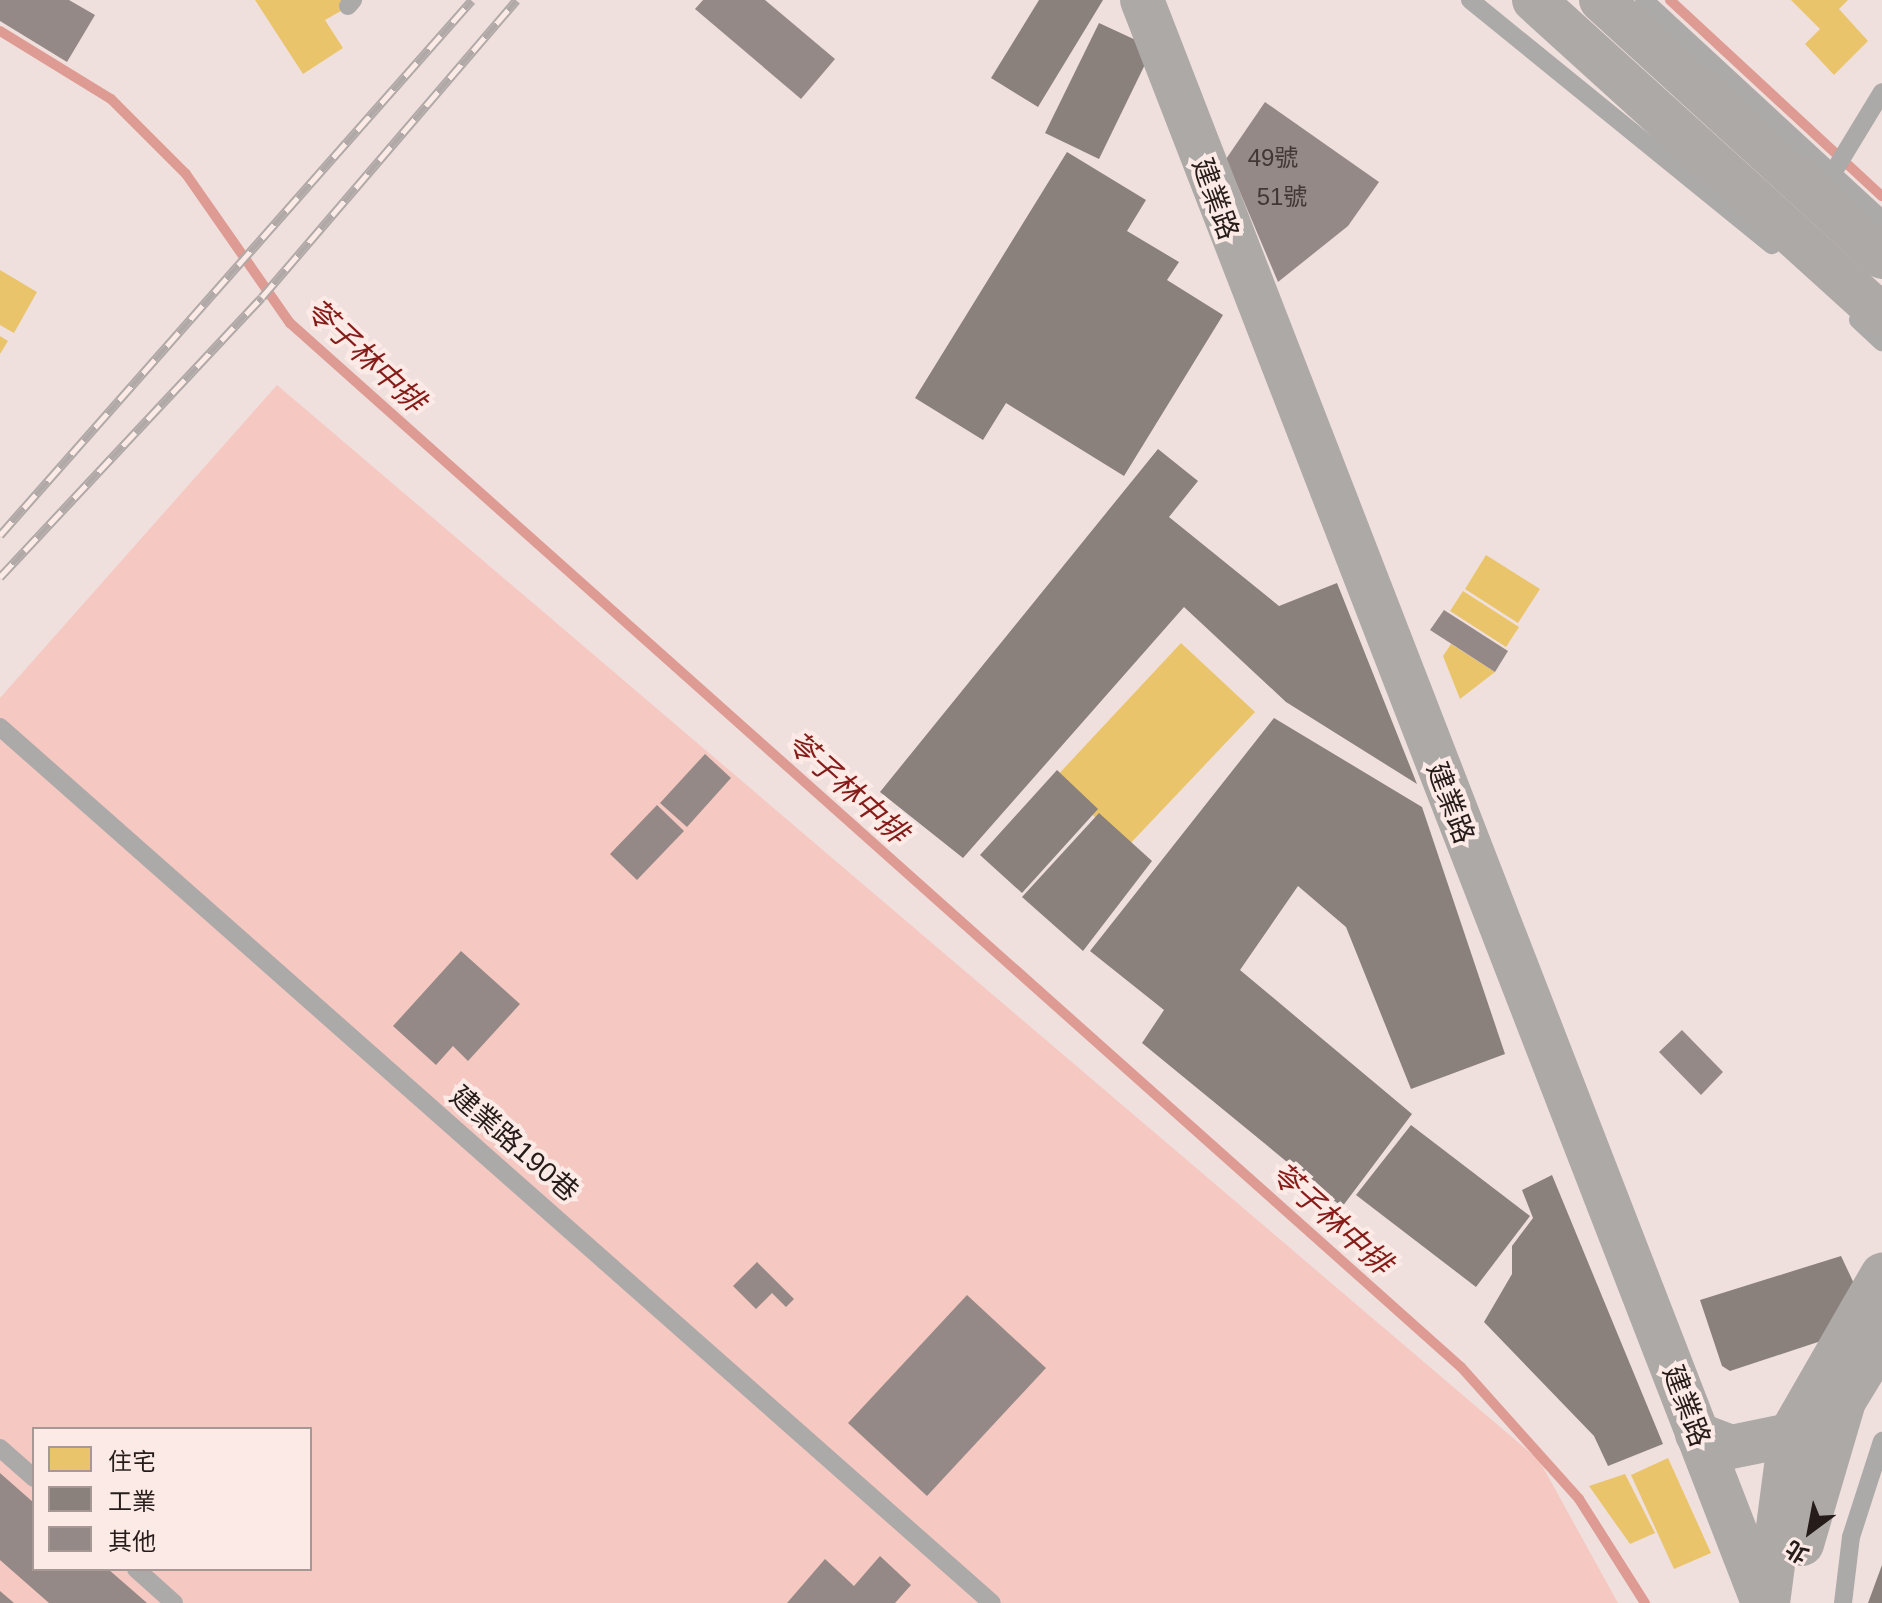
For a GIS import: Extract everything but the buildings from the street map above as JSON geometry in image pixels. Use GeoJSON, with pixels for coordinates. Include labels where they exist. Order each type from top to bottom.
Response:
{"type":"FeatureCollection","features":[{"type":"Feature","properties":{"kind":"street","name":"建業路"},"geometry":{"type":"LineString","coordinates":[[1142,0],[1697,1434],[1766,1603]]}},
{"type":"Feature","properties":{"kind":"street"},"geometry":{"type":"LineString","coordinates":[[1534,0],[1882,315]]}},
{"type":"Feature","properties":{"kind":"street"},"geometry":{"type":"LineString","coordinates":[[1601,0],[1882,257]]}},
{"type":"Feature","properties":{"kind":"street"},"geometry":{"type":"LineString","coordinates":[[1766,1603],[1790,1435],[1882,1275]]}},
{"type":"Feature","properties":{"kind":"street"},"geometry":{"type":"LineString","coordinates":[[1798,1603],[1805,1518],[1844,1401],[1879,1344]]}},
{"type":"Feature","properties":{"kind":"street"},"geometry":{"type":"LineString","coordinates":[[1697,1434],[1731,1447],[1790,1435]]}},
{"type":"Feature","properties":{"kind":"lane"},"geometry":{"type":"LineString","coordinates":[[1470,0],[1882,342]]}},
{"type":"Feature","properties":{"kind":"lane"},"geometry":{"type":"LineString","coordinates":[[1644,0],[1882,220]]}},
{"type":"Feature","properties":{"kind":"lane"},"geometry":{"type":"LineString","coordinates":[[1831,176],[1849,155],[1882,92]]}},
{"type":"Feature","properties":{"kind":"lane","name":"建業路190巷"},"geometry":{"type":"LineString","coordinates":[[0,727],[992,1603]]}},
{"type":"Feature","properties":{"kind":"lane"},"geometry":{"type":"LineString","coordinates":[[1843,1603],[1851,1537],[1882,1441]]}},
{"type":"Feature","properties":{"kind":"lane"},"geometry":{"type":"LineString","coordinates":[[0,1448],[32,1476]]}},
{"type":"Feature","properties":{"kind":"lane"},"geometry":{"type":"LineString","coordinates":[[138,1571],[174,1603]]}},
{"type":"Feature","properties":{"kind":"shaded area"},"geometry":{"type":"Polygon","coordinates":[[[277,385],[1539,1460],[1618,1603],[0,1603],[0,698],[277,385]]]}},
{"type":"Feature","properties":{"kind":"waterway"},"geometry":{"type":"LineString","coordinates":[[1670,0],[1882,196]]}},
{"type":"Feature","properties":{"kind":"waterway","name":"苓子林中排"},"geometry":{"type":"LineString","coordinates":[[0,31],[111,99],[186,174],[290,323],[1461,1367],[1579,1499],[1645,1603]]}},
{"type":"Feature","properties":{"kind":"railway"},"geometry":{"type":"LineString","coordinates":[[0,535],[472,0]]}},
{"type":"Feature","properties":{"kind":"railway"},"geometry":{"type":"LineString","coordinates":[[0,577],[262,297],[517,0]]}}]}
